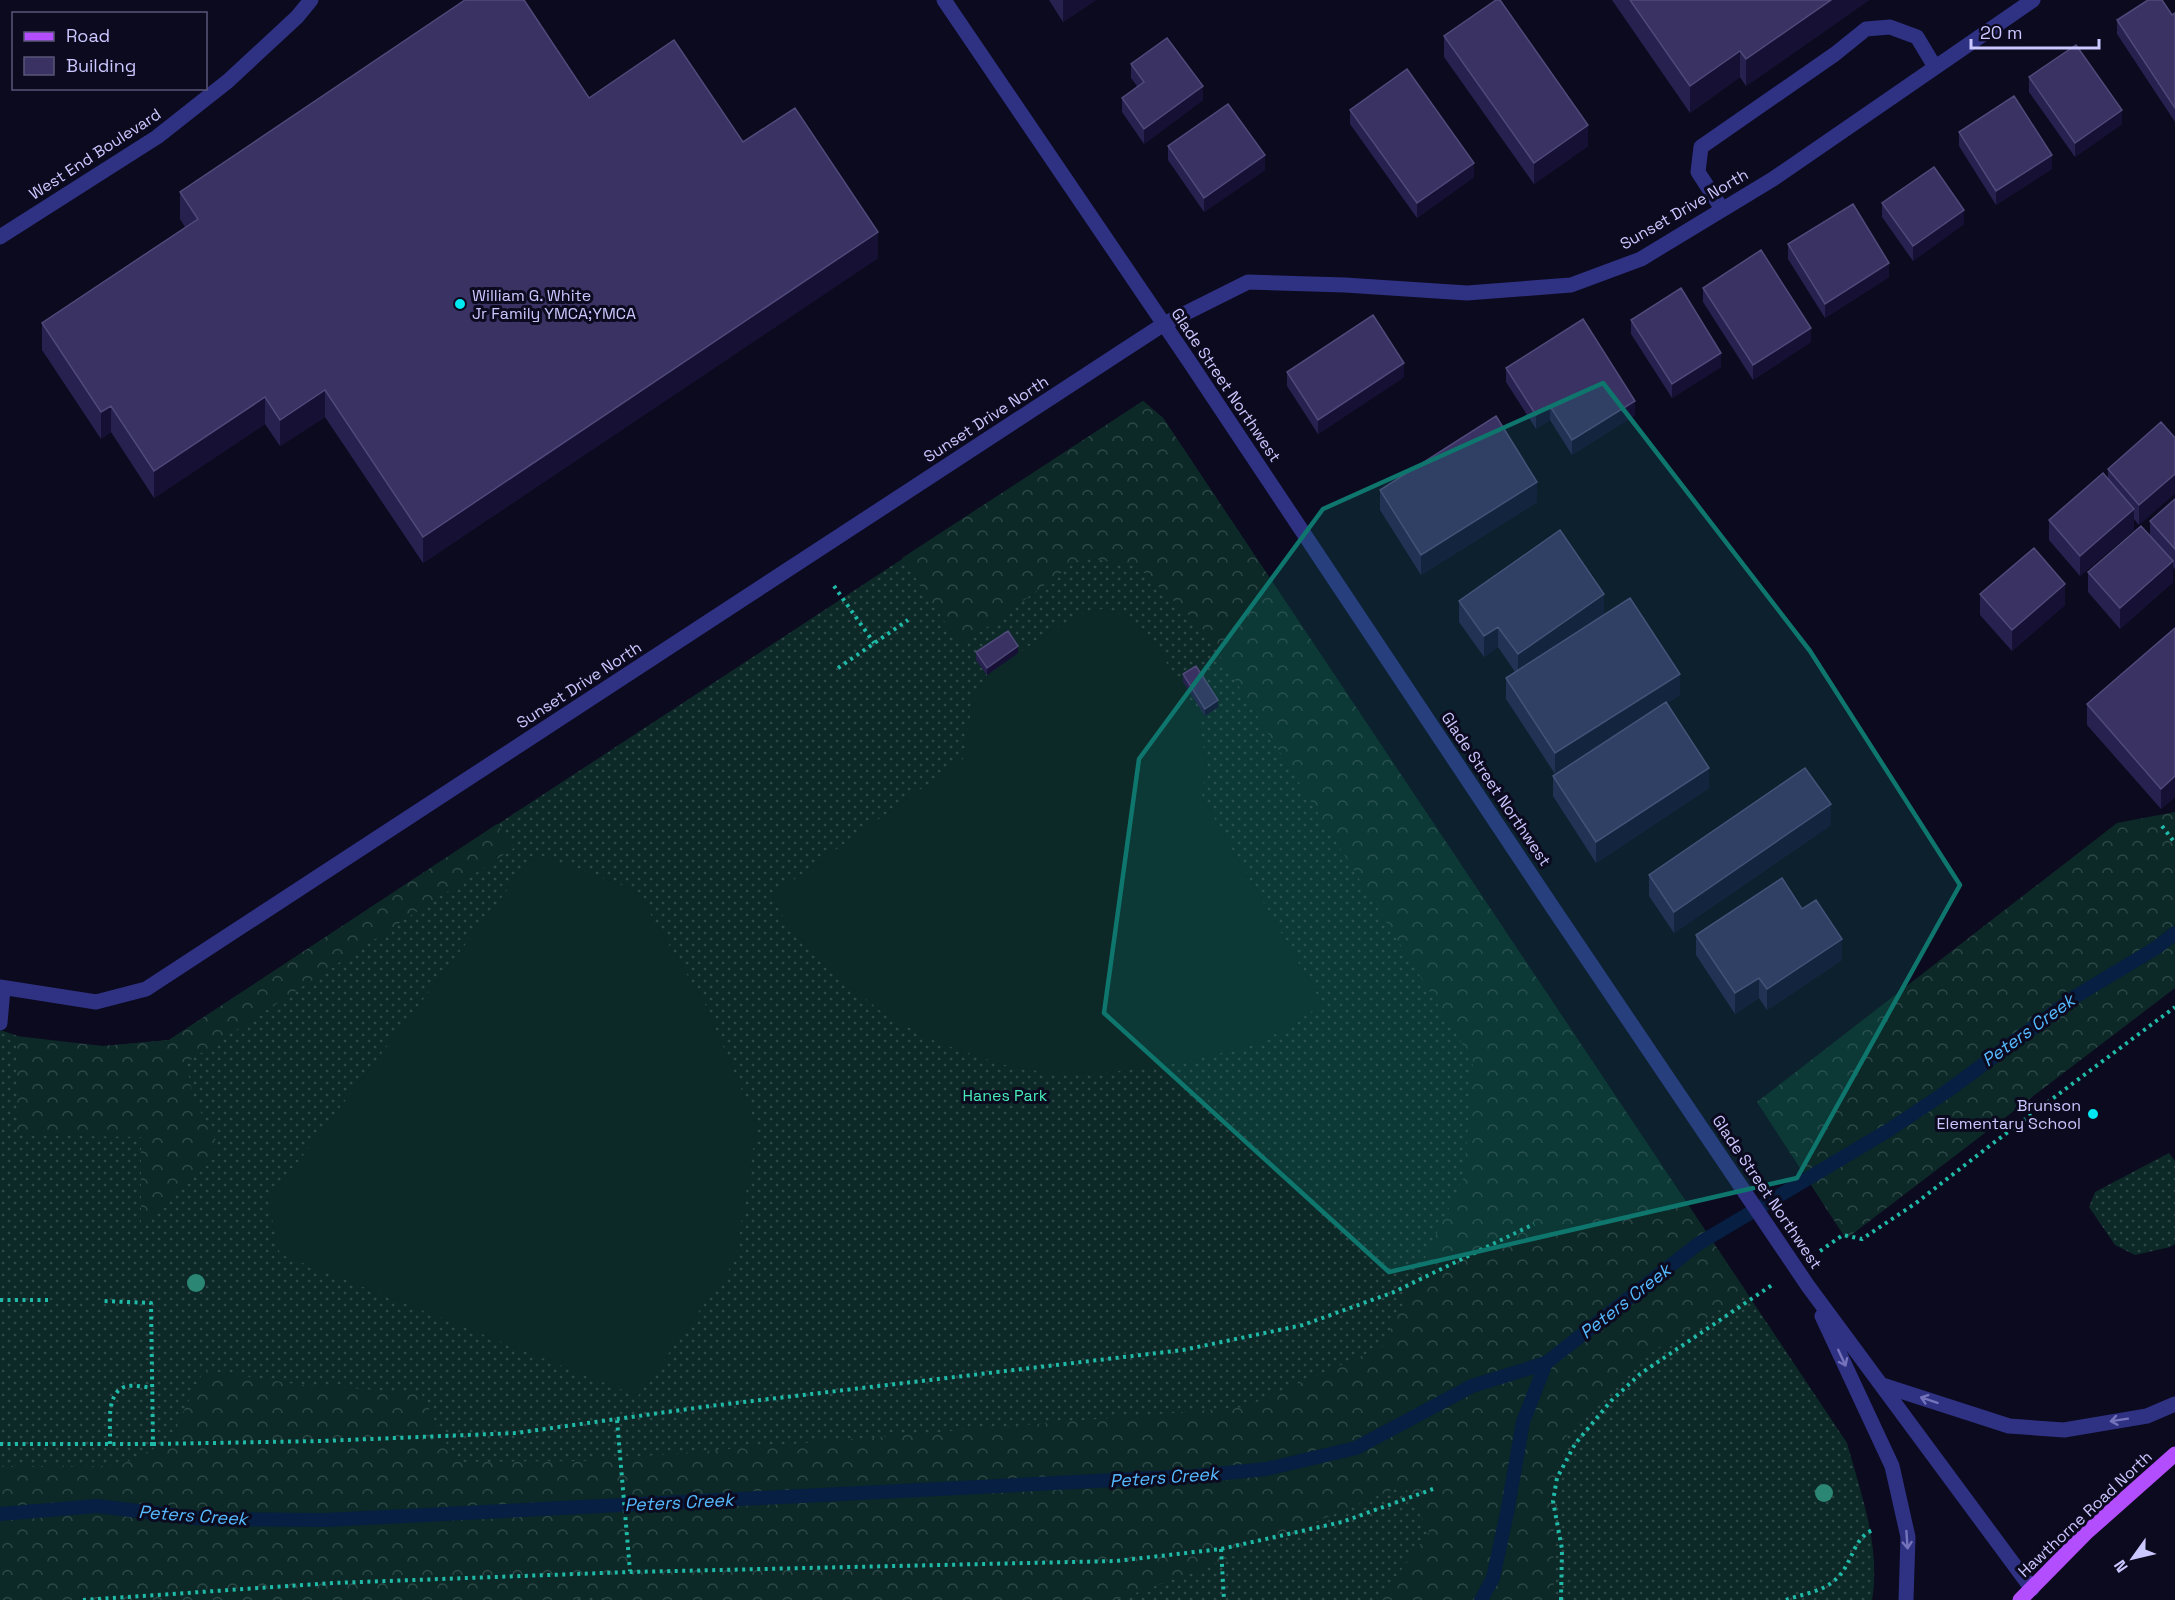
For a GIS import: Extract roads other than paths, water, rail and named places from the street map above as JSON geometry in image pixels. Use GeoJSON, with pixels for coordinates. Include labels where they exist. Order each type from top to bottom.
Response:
{"type":"FeatureCollection","features":[{"type":"Feature","properties":{"kind":"main road","name":"Hawthorne Road North"},"geometry":{"type":"LineString","coordinates":[[2020,1600],[2086,1533],[2175,1454]]}},
{"type":"Feature","properties":{"kind":"street","name":"West End Boulevard"},"geometry":{"type":"LineString","coordinates":[[0,237],[157,137],[228,81],[297,18],[311,0]]}},
{"type":"Feature","properties":{"kind":"street","name":"Glade Street Northwest"},"geometry":{"type":"LineString","coordinates":[[944,0],[1164,324],[1552,908],[1808,1286],[2032,1588]]}},
{"type":"Feature","properties":{"kind":"street","name":"Sunset Drive North"},"geometry":{"type":"LineString","coordinates":[[2,988],[96,1002],[146,989],[1164,324],[1248,282],[1345,285],[1467,293],[1571,285],[1641,258],[1773,179],[2033,0]]}},
{"type":"Feature","properties":{"kind":"street"},"geometry":{"type":"LineString","coordinates":[[1722,209],[1698,172],[1701,147],[1835,54],[1866,29],[1890,27],[1917,37],[1935,68]]}},
{"type":"Feature","properties":{"kind":"street"},"geometry":{"type":"LineString","coordinates":[[0,1023],[2,988]]}},
{"type":"Feature","properties":{"kind":"street"},"geometry":{"type":"LineString","coordinates":[[1808,1286],[1892,1466],[1908,1537],[1906,1600]]}},
{"type":"Feature","properties":{"kind":"street"},"geometry":{"type":"LineString","coordinates":[[1882,1385],[2009,1426],[2064,1430],[2147,1416],[2175,1404]]}},
{"type":"Feature","properties":{"kind":"waterway","name":"Peters Creek"},"geometry":{"type":"LineString","coordinates":[[0,1514],[97,1506],[205,1519],[326,1520],[1194,1476],[1266,1469],[1356,1448],[1472,1386],[1546,1363],[1698,1244],[1889,1130],[1946,1092],[2076,996],[2156,948],[2175,933]]}},
{"type":"Feature","properties":{"kind":"waterway"},"geometry":{"type":"LineString","coordinates":[[1481,1600],[1493,1578],[1523,1422],[1546,1363]]}},
{"type":"Feature","properties":{"kind":"place","name":"William G. White Jr Family YMCA;YMCA"},"geometry":{"type":"Point","coordinates":[460,304]}},
{"type":"Feature","properties":{"kind":"place","name":"Brunson Elementary School"},"geometry":{"type":"Point","coordinates":[2093,1114]}},
{"type":"Feature","properties":{"kind":"park label","name":"Hanes Park"},"geometry":{"type":"Point","coordinates":[1005,1095]}}]}
